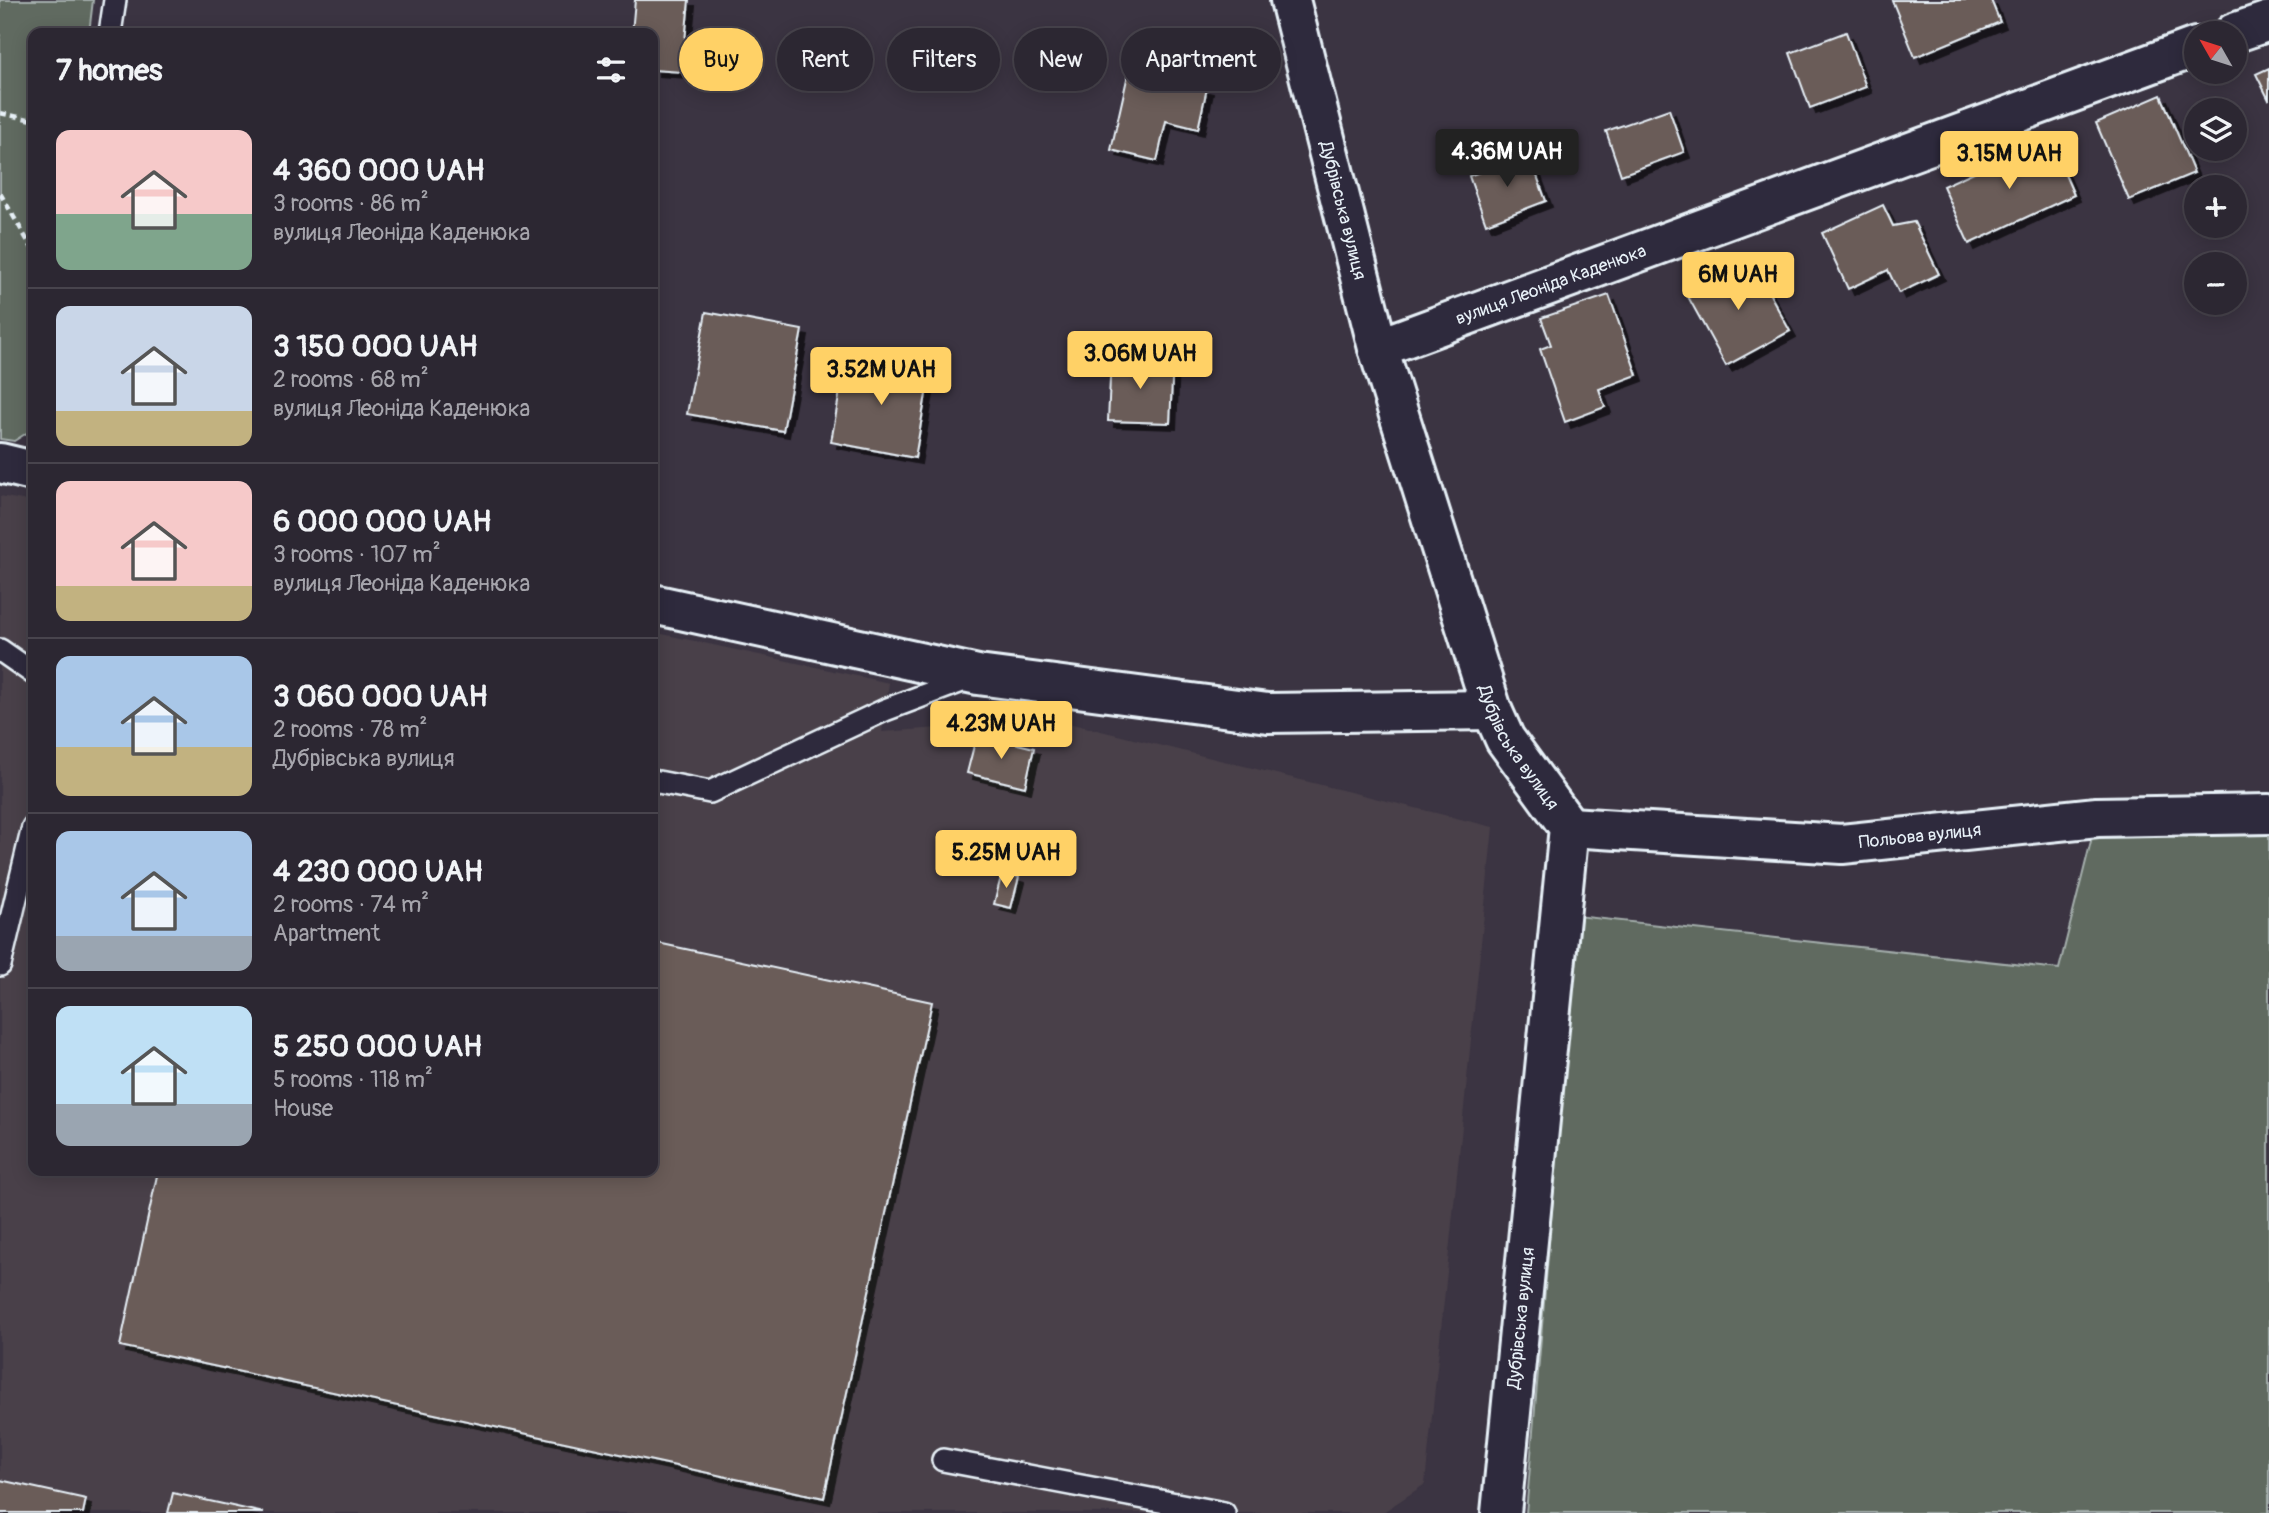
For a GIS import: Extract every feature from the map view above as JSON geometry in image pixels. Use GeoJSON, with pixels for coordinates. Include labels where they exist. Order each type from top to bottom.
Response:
{"type":"FeatureCollection","features":[{"type":"Feature","properties":{"kind":"street","name":"Дубрівська вулиця"},"geometry":{"type":"LineString","coordinates":[[1290,0],[1378,348],[1492,710],[1505,738],[1569,827],[1502,1513]]}},
{"type":"Feature","properties":{"kind":"street"},"geometry":{"type":"LineString","coordinates":[[2247,29],[2269,21]]}},
{"type":"Feature","properties":{"kind":"street","name":"вулиця Леоніда Каденюка"},"geometry":{"type":"LineString","coordinates":[[1378,348],[2184,51]]}},
{"type":"Feature","properties":{"kind":"street"},"geometry":{"type":"LineString","coordinates":[[0,463],[28,470]]}},
{"type":"Feature","properties":{"kind":"street"},"geometry":{"type":"LineString","coordinates":[[658,605],[978,675],[1268,713],[1492,710]]}},
{"type":"Feature","properties":{"kind":"street","name":"Польова вулиця"},"geometry":{"type":"LineString","coordinates":[[1569,827],[1842,844],[2097,817],[2269,814]]}},
{"type":"Feature","properties":{"kind":"lane"},"geometry":{"type":"LineString","coordinates":[[111,28],[114,0]]}},
{"type":"Feature","properties":{"kind":"lane"},"geometry":{"type":"LineString","coordinates":[[0,650],[28,670]]}},
{"type":"Feature","properties":{"kind":"lane"},"geometry":{"type":"LineString","coordinates":[[658,782],[710,792],[885,710],[978,675]]}},
{"type":"Feature","properties":{"kind":"lane"},"geometry":{"type":"LineString","coordinates":[[0,965],[28,848]]}},
{"type":"Feature","properties":{"kind":"lane"},"geometry":{"type":"LineString","coordinates":[[943,1460],[1224,1513]]}},
{"type":"Feature","properties":{"kind":"path"},"geometry":{"type":"LineString","coordinates":[[0,115],[28,119]]}},
{"type":"Feature","properties":{"kind":"path"},"geometry":{"type":"LineString","coordinates":[[0,193],[28,241]]}},
{"type":"Feature","properties":{"kind":"shaded area"},"geometry":{"type":"Polygon","coordinates":[[[0,496],[28,501],[28,1176],[658,1176],[658,633],[889,683],[882,732],[1056,720],[1493,827],[1425,1484],[1382,1513],[0,1513],[0,496]]]}},
{"type":"Feature","properties":{"kind":"green space"},"geometry":{"type":"Polygon","coordinates":[[[0,0],[93,0],[90,28],[28,28],[28,432],[14,441],[0,439],[0,0]]]}},
{"type":"Feature","properties":{"kind":"green space"},"geometry":{"type":"Polygon","coordinates":[[[2269,814],[2269,1513],[1526,1513],[1577,916],[2059,969],[2097,817],[2269,814]]]}},
{"type":"Feature","properties":{"kind":"building"},"geometry":{"type":"Polygon","coordinates":[[[635,0],[689,0],[686,28],[679,28],[679,72],[658,70],[658,28],[632,28],[635,0]]]}},
{"type":"Feature","properties":{"kind":"building"},"geometry":{"type":"Polygon","coordinates":[[[1892,0],[1991,0],[2000,22],[1915,57],[1892,0]]]}},
{"type":"Feature","properties":{"kind":"building"},"geometry":{"type":"Polygon","coordinates":[[[1846,32],[1866,87],[1810,108],[1790,53],[1846,32]]]}},
{"type":"Feature","properties":{"kind":"building"},"geometry":{"type":"Polygon","coordinates":[[[2269,68],[2269,100],[2256,74],[2269,68]]]}},
{"type":"Feature","properties":{"kind":"building"},"geometry":{"type":"Polygon","coordinates":[[[1124,91],[1206,91],[1198,129],[1166,121],[1157,161],[1111,150],[1124,91]]]}},
{"type":"Feature","properties":{"kind":"building"},"geometry":{"type":"Polygon","coordinates":[[[2161,95],[2184,149],[2184,161],[2189,161],[2194,173],[2129,200],[2096,123],[2161,95]]]}},
{"type":"Feature","properties":{"kind":"building"},"geometry":{"type":"Polygon","coordinates":[[[1669,109],[1684,152],[1621,175],[1606,131],[1669,109]]]}},
{"type":"Feature","properties":{"kind":"building"},"geometry":{"type":"Polygon","coordinates":[[[2049,138],[2074,195],[1969,244],[1943,186],[2049,138]]]}},
{"type":"Feature","properties":{"kind":"building"},"geometry":{"type":"Polygon","coordinates":[[[1529,154],[1546,201],[1486,224],[1469,176],[1529,154]]]}},
{"type":"Feature","properties":{"kind":"building"},"geometry":{"type":"Polygon","coordinates":[[[1883,205],[1893,226],[1914,222],[1939,274],[1899,293],[1888,270],[1848,289],[1822,233],[1883,205]]]}},
{"type":"Feature","properties":{"kind":"building"},"geometry":{"type":"Polygon","coordinates":[[[1750,258],[1790,331],[1726,366],[1686,293],[1750,258]]]}},
{"type":"Feature","properties":{"kind":"building"},"geometry":{"type":"Polygon","coordinates":[[[1609,295],[1637,375],[1599,389],[1605,407],[1565,422],[1540,349],[1551,345],[1541,318],[1609,295]]]}},
{"type":"Feature","properties":{"kind":"building"},"geometry":{"type":"Polygon","coordinates":[[[706,312],[802,330],[783,431],[687,414],[706,312]]]}},
{"type":"Feature","properties":{"kind":"building"},"geometry":{"type":"Polygon","coordinates":[[[846,357],[930,371],[915,458],[831,442],[846,357]]]}},
{"type":"Feature","properties":{"kind":"building"},"geometry":{"type":"Polygon","coordinates":[[[1111,358],[1173,360],[1170,423],[1108,421],[1111,358]]]}},
{"type":"Feature","properties":{"kind":"building"},"geometry":{"type":"Polygon","coordinates":[[[977,734],[1034,748],[1025,787],[967,773],[977,734]]]}},
{"type":"Feature","properties":{"kind":"building"},"geometry":{"type":"Polygon","coordinates":[[[1002,873],[1019,877],[1011,908],[994,904],[1002,873]]]}},
{"type":"Feature","properties":{"kind":"building"},"geometry":{"type":"Polygon","coordinates":[[[658,943],[932,1002],[824,1498],[120,1346],[157,1176],[658,1176],[658,943]]]}},
{"type":"Feature","properties":{"kind":"building"},"geometry":{"type":"Polygon","coordinates":[[[0,1480],[86,1499],[83,1513],[0,1513],[0,1480]]]}},
{"type":"Feature","properties":{"kind":"building"},"geometry":{"type":"Polygon","coordinates":[[[173,1493],[264,1513],[168,1513],[173,1493]]]}}]}
